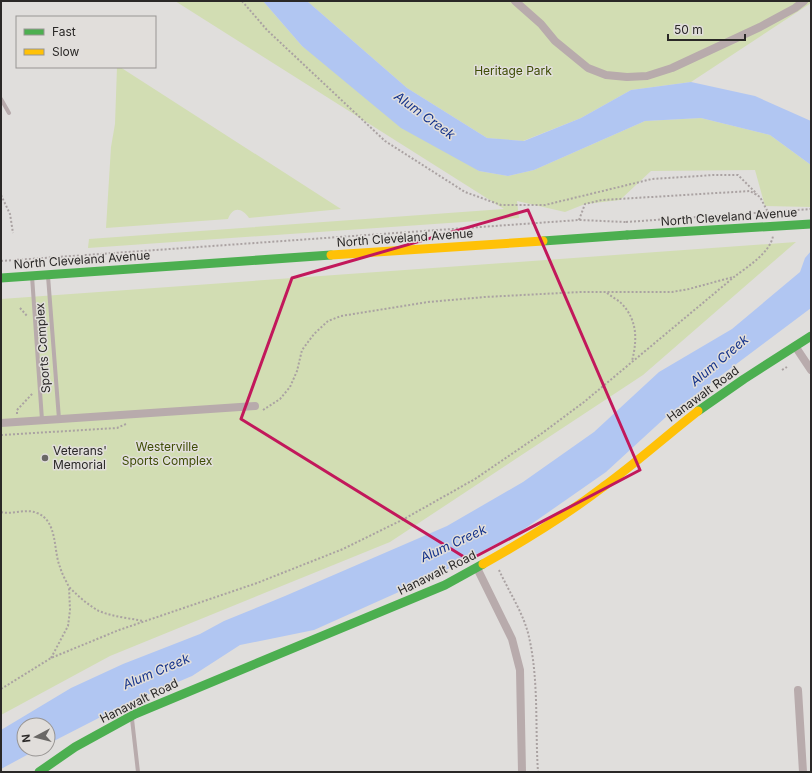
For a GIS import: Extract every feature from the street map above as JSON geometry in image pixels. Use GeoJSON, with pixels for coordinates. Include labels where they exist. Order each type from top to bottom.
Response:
{"type":"FeatureCollection","features":[{"type":"Feature","properties":{"kind":"street"},"geometry":{"type":"LineString","coordinates":[[515,1],[541,24],[555,41],[588,68],[606,75],[627,77],[647,76],[672,68],[760,27],[795,8],[804,1]]}},
{"type":"Feature","properties":{"kind":"street","name":"North Cleveland Avenue"},"geometry":{"type":"LineString","coordinates":[[1,278],[627,235],[811,224]]}},
{"type":"Feature","properties":{"kind":"street","name":"Hanawalt Road"},"geometry":{"type":"LineString","coordinates":[[39,772],[75,747],[131,716],[445,585],[477,568],[533,535],[588,498],[626,470],[705,406],[811,336]]}},
{"type":"Feature","properties":{"kind":"street"},"geometry":{"type":"LineString","coordinates":[[795,346],[811,370]]}},
{"type":"Feature","properties":{"kind":"street"},"geometry":{"type":"LineString","coordinates":[[1,423],[257,408]]}},
{"type":"Feature","properties":{"kind":"street"},"geometry":{"type":"LineString","coordinates":[[477,568],[512,639],[520,670],[522,772]]}},
{"type":"Feature","properties":{"kind":"street"},"geometry":{"type":"LineString","coordinates":[[798,690],[803,772]]}},
{"type":"Feature","properties":{"kind":"lane"},"geometry":{"type":"LineString","coordinates":[[1,99],[8,114]]}},
{"type":"Feature","properties":{"kind":"lane","name":"Sports Complex"},"geometry":{"type":"LineString","coordinates":[[48,275],[58,419]]}},
{"type":"Feature","properties":{"kind":"lane","name":"Sports Complex"},"geometry":{"type":"LineString","coordinates":[[32,276],[42,420]]}},
{"type":"Feature","properties":{"kind":"lane"},"geometry":{"type":"LineString","coordinates":[[131,716],[138,772]]}},
{"type":"Feature","properties":{"kind":"path"},"geometry":{"type":"LineString","coordinates":[[242,1],[267,30],[385,141],[465,192],[501,205],[545,205],[652,179],[738,175],[760,197],[771,219]]}},
{"type":"Feature","properties":{"kind":"path"},"geometry":{"type":"LineString","coordinates":[[579,220],[585,204],[602,200],[750,191],[760,197]]}},
{"type":"Feature","properties":{"kind":"path"},"geometry":{"type":"LineString","coordinates":[[1,195],[10,214],[13,233]]}},
{"type":"Feature","properties":{"kind":"path"},"geometry":{"type":"LineString","coordinates":[[1,261],[579,220],[626,222],[811,209]]}},
{"type":"Feature","properties":{"kind":"path"},"geometry":{"type":"LineString","coordinates":[[1,689],[51,658],[119,630],[257,583],[343,549],[404,519],[475,479],[541,434],[584,402],[734,277],[759,258],[772,241],[773,235]]}},
{"type":"Feature","properties":{"kind":"path"},"geometry":{"type":"LineString","coordinates":[[257,408],[266,409],[280,399],[290,387],[297,371],[302,350],[314,334],[328,321],[341,316],[428,302],[485,297],[580,292],[672,292],[715,283],[734,277]]}},
{"type":"Feature","properties":{"kind":"path"},"geometry":{"type":"LineString","coordinates":[[606,292],[622,304],[630,315],[635,329],[636,338],[632,362]]}},
{"type":"Feature","properties":{"kind":"path"},"geometry":{"type":"LineString","coordinates":[[20,308],[28,317],[29,324]]}},
{"type":"Feature","properties":{"kind":"path"},"geometry":{"type":"LineString","coordinates":[[782,370],[787,367]]}},
{"type":"Feature","properties":{"kind":"path"},"geometry":{"type":"LineString","coordinates":[[19,434],[17,410],[34,392]]}},
{"type":"Feature","properties":{"kind":"path"},"geometry":{"type":"LineString","coordinates":[[1,435],[118,428],[132,423]]}},
{"type":"Feature","properties":{"kind":"path"},"geometry":{"type":"LineString","coordinates":[[1,512],[8,514],[27,511],[38,513],[46,519],[52,527],[60,567],[69,587],[70,610],[68,626],[51,658]]}},
{"type":"Feature","properties":{"kind":"path"},"geometry":{"type":"LineString","coordinates":[[69,587],[86,602],[99,610],[114,615],[144,621]]}},
{"type":"Feature","properties":{"kind":"highlighted area"},"geometry":{"type":"Polygon","coordinates":[[[528,210],[640,470],[469,560],[241,419],[292,278],[528,210]]]}},
{"type":"Feature","properties":{"kind":"green space"},"geometry":{"type":"Polygon","coordinates":[[[175,1],[263,1],[302,46],[479,171],[508,176],[534,170],[645,121],[701,118],[770,135],[811,165],[811,207],[765,206],[755,170],[651,171],[620,200],[585,204],[565,212],[517,201],[519,218],[88,248],[89,239],[504,209],[175,1]]]}},
{"type":"Feature","properties":{"kind":"green space","name":"Heritage Park"},"geometry":{"type":"Polygon","coordinates":[[[307,1],[811,1],[811,3],[691,82],[631,90],[581,118],[523,141],[487,138],[407,88],[307,1]]]}},
{"type":"Feature","properties":{"kind":"green space"},"geometry":{"type":"Polygon","coordinates":[[[117,68],[122,68],[341,209],[249,218],[241,210],[235,210],[228,219],[106,228],[111,147],[115,124],[117,68]]]}},
{"type":"Feature","properties":{"kind":"green space","name":"Westerville Sports Complex"},"geometry":{"type":"Polygon","coordinates":[[[796,242],[643,375],[390,542],[110,656],[1,715],[1,299],[796,242]]]}},
{"type":"Feature","properties":{"kind":"water","name":"Alum Creek"},"geometry":{"type":"Polygon","coordinates":[[[263,1],[307,1],[407,88],[487,138],[524,141],[581,118],[631,90],[691,82],[755,96],[811,121],[811,165],[770,135],[701,118],[645,121],[534,170],[508,176],[479,171],[401,128],[302,46],[263,1]]]}},
{"type":"Feature","properties":{"kind":"water","name":"Alum Creek"},"geometry":{"type":"Polygon","coordinates":[[[811,251],[811,308],[667,416],[606,472],[520,532],[430,578],[314,630],[240,645],[192,676],[128,703],[56,740],[56,717],[23,717],[71,688],[123,664],[200,634],[224,621],[447,526],[523,482],[594,432],[659,372],[732,329],[800,272],[805,258],[811,251]]]}},
{"type":"Feature","properties":{"kind":"water"},"geometry":{"type":"Polygon","coordinates":[[[16,721],[16,757],[23,757],[1,769],[1,730],[16,721]]]}},
{"type":"Feature","properties":{"kind":"traffic: fast"},"geometry":{"type":"LineString","coordinates":[[627,235],[811,224]]}},
{"type":"Feature","properties":{"kind":"traffic: fast"},"geometry":{"type":"LineString","coordinates":[[543,241],[627,235]]}},
{"type":"Feature","properties":{"kind":"traffic: fast"},"geometry":{"type":"LineString","coordinates":[[1,278],[331,255]]}},
{"type":"Feature","properties":{"kind":"traffic: fast"},"geometry":{"type":"LineString","coordinates":[[698,411],[744,379],[811,336]]}},
{"type":"Feature","properties":{"kind":"traffic: fast"},"geometry":{"type":"LineString","coordinates":[[39,772],[75,747],[135,714],[445,585],[483,564]]}},
{"type":"Feature","properties":{"kind":"traffic: slow"},"geometry":{"type":"LineString","coordinates":[[331,255],[543,241]]}},
{"type":"Feature","properties":{"kind":"traffic: slow"},"geometry":{"type":"LineString","coordinates":[[483,564],[544,528],[589,498],[698,411]]}},
{"type":"Feature","properties":{"kind":"place","name":"Veterans' Memorial"},"geometry":{"type":"Point","coordinates":[45,458]}}]}
